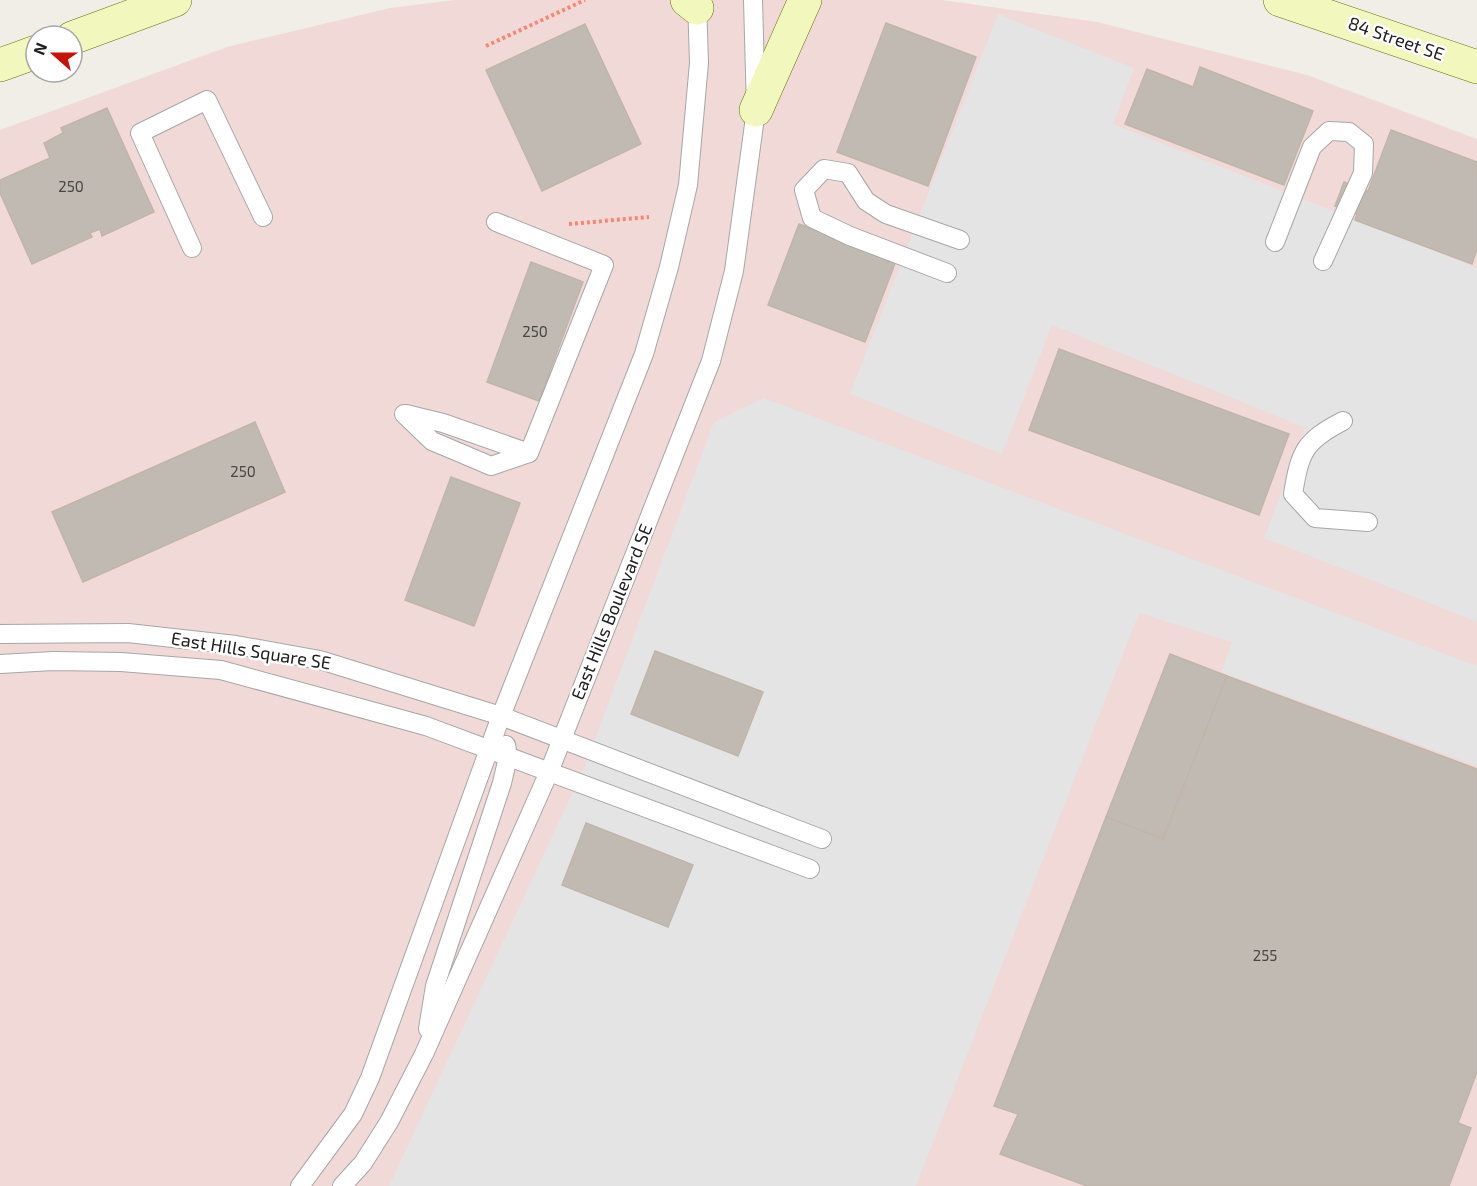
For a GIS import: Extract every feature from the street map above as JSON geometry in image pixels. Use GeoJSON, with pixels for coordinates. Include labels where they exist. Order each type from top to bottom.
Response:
{"type":"FeatureCollection","features":[{"type":"Feature","properties":{"kind":"street"},"geometry":{"type":"LineString","coordinates":[[84,34],[175,0]]}},
{"type":"Feature","properties":{"kind":"street"},"geometry":{"type":"LineString","coordinates":[[756,110],[805,0]]}},
{"type":"Feature","properties":{"kind":"street","name":"84 Street SE"},"geometry":{"type":"LineString","coordinates":[[1280,0],[1477,67]]}},
{"type":"Feature","properties":{"kind":"street"},"geometry":{"type":"LineString","coordinates":[[0,65],[24,56]]}},
{"type":"Feature","properties":{"kind":"lane","name":"East Hills Boulevard SE"},"geometry":{"type":"LineString","coordinates":[[342,1186],[363,1163],[389,1122],[424,1054],[549,772],[711,361],[734,271],[756,110],[753,0]]}},
{"type":"Feature","properties":{"kind":"lane"},"geometry":{"type":"LineString","coordinates":[[300,1186],[353,1114],[370,1078],[488,750],[644,354],[669,267],[688,185],[699,63],[694,3]]}},
{"type":"Feature","properties":{"kind":"lane"},"geometry":{"type":"LineString","coordinates":[[192,248],[140,133],[207,100],[263,217]]}},
{"type":"Feature","properties":{"kind":"lane"},"geometry":{"type":"LineString","coordinates":[[1275,242],[1312,147],[1329,131],[1349,132],[1364,144],[1363,173],[1323,261]]}},
{"type":"Feature","properties":{"kind":"lane"},"geometry":{"type":"LineString","coordinates":[[947,273],[850,236],[812,218],[804,190],[824,169],[848,173],[866,201],[886,214],[960,240]]}},
{"type":"Feature","properties":{"kind":"lane"},"geometry":{"type":"LineString","coordinates":[[496,222],[604,265],[529,453],[491,466],[432,441],[404,414],[443,423],[529,453]]}},
{"type":"Feature","properties":{"kind":"lane"},"geometry":{"type":"LineString","coordinates":[[1343,421],[1317,435],[1299,460],[1293,494],[1315,518],[1368,522]]}},
{"type":"Feature","properties":{"kind":"lane","name":"East Hills Square SE"},"geometry":{"type":"LineString","coordinates":[[0,634],[128,633],[236,645],[320,660],[501,716],[822,839]]}},
{"type":"Feature","properties":{"kind":"lane","name":"East Hills Square SE"},"geometry":{"type":"LineString","coordinates":[[0,664],[53,661],[121,662],[221,670],[426,726],[810,869]]}},
{"type":"Feature","properties":{"kind":"lane"},"geometry":{"type":"LineString","coordinates":[[424,1054],[435,986],[502,783],[508,757],[501,716]]}},
{"type":"Feature","properties":{"kind":"path"},"geometry":{"type":"LineString","coordinates":[[486,46],[585,0]]}},
{"type":"Feature","properties":{"kind":"path"},"geometry":{"type":"LineString","coordinates":[[563,224],[649,217]]}},
{"type":"Feature","properties":{"kind":"shaded area"},"geometry":{"type":"Polygon","coordinates":[[[455,0],[942,0],[1097,22],[1307,75],[1477,139],[1477,1186],[0,1186],[0,130],[227,47],[390,8],[455,0]]]}},
{"type":"Feature","properties":{"kind":"shaded area"},"geometry":{"type":"Polygon","coordinates":[[[998,14],[1134,68],[1113,124],[1477,268],[1477,622],[1264,538],[1306,428],[1052,325],[1002,454],[850,394],[998,14]]]}},
{"type":"Feature","properties":{"kind":"shaded area"},"geometry":{"type":"Polygon","coordinates":[[[764,398],[1477,666],[1477,766],[1221,672],[1232,642],[1139,613],[916,1186],[389,1186],[584,768],[714,422],[764,398]]]}},
{"type":"Feature","properties":{"kind":"building"},"geometry":{"type":"Polygon","coordinates":[[[886,23],[976,57],[928,186],[837,152],[886,23]]]}},
{"type":"Feature","properties":{"kind":"building"},"geometry":{"type":"Polygon","coordinates":[[[585,24],[641,144],[542,191],[486,70],[585,24]]]}},
{"type":"Feature","properties":{"kind":"building"},"geometry":{"type":"Polygon","coordinates":[[[1200,67],[1313,111],[1284,185],[1125,124],[1147,69],[1193,87],[1200,67]]]}},
{"type":"Feature","properties":{"kind":"building"},"geometry":{"type":"Polygon","coordinates":[[[107,108],[154,212],[102,236],[100,229],[90,233],[92,237],[32,264],[0,193],[0,180],[50,158],[44,143],[63,133],[61,128],[107,108]]]}},
{"type":"Feature","properties":{"kind":"building"},"geometry":{"type":"Polygon","coordinates":[[[1391,130],[1477,162],[1477,249],[1472,264],[1355,220],[1357,214],[1335,206],[1344,182],[1368,191],[1391,130]]]}},
{"type":"Feature","properties":{"kind":"building"},"geometry":{"type":"Polygon","coordinates":[[[799,224],[896,261],[865,342],[768,305],[799,224]]]}},
{"type":"Feature","properties":{"kind":"building"},"geometry":{"type":"Polygon","coordinates":[[[531,262],[583,282],[539,401],[487,382],[531,262]]]}},
{"type":"Feature","properties":{"kind":"building"},"geometry":{"type":"Polygon","coordinates":[[[1059,349],[1289,434],[1259,515],[1029,430],[1059,349]]]}},
{"type":"Feature","properties":{"kind":"building"},"geometry":{"type":"Polygon","coordinates":[[[255,422],[285,492],[83,582],[52,512],[255,422]]]}},
{"type":"Feature","properties":{"kind":"building"},"geometry":{"type":"Polygon","coordinates":[[[451,477],[520,503],[474,626],[405,600],[451,477]]]}},
{"type":"Feature","properties":{"kind":"building"},"geometry":{"type":"Polygon","coordinates":[[[655,651],[763,692],[738,756],[631,714],[655,651]]]}},
{"type":"Feature","properties":{"kind":"building"},"geometry":{"type":"Polygon","coordinates":[[[1170,654],[1227,676],[1163,839],[1106,817],[1170,654]]]}},
{"type":"Feature","properties":{"kind":"building"},"geometry":{"type":"Polygon","coordinates":[[[1227,676],[1477,769],[1477,1072],[1458,1123],[1471,1128],[1449,1186],[1087,1186],[1000,1154],[1018,1114],[994,1106],[1106,817],[1163,839],[1227,676]]]}},
{"type":"Feature","properties":{"kind":"building"},"geometry":{"type":"Polygon","coordinates":[[[586,823],[693,865],[668,927],[562,885],[586,823]]]}}]}
